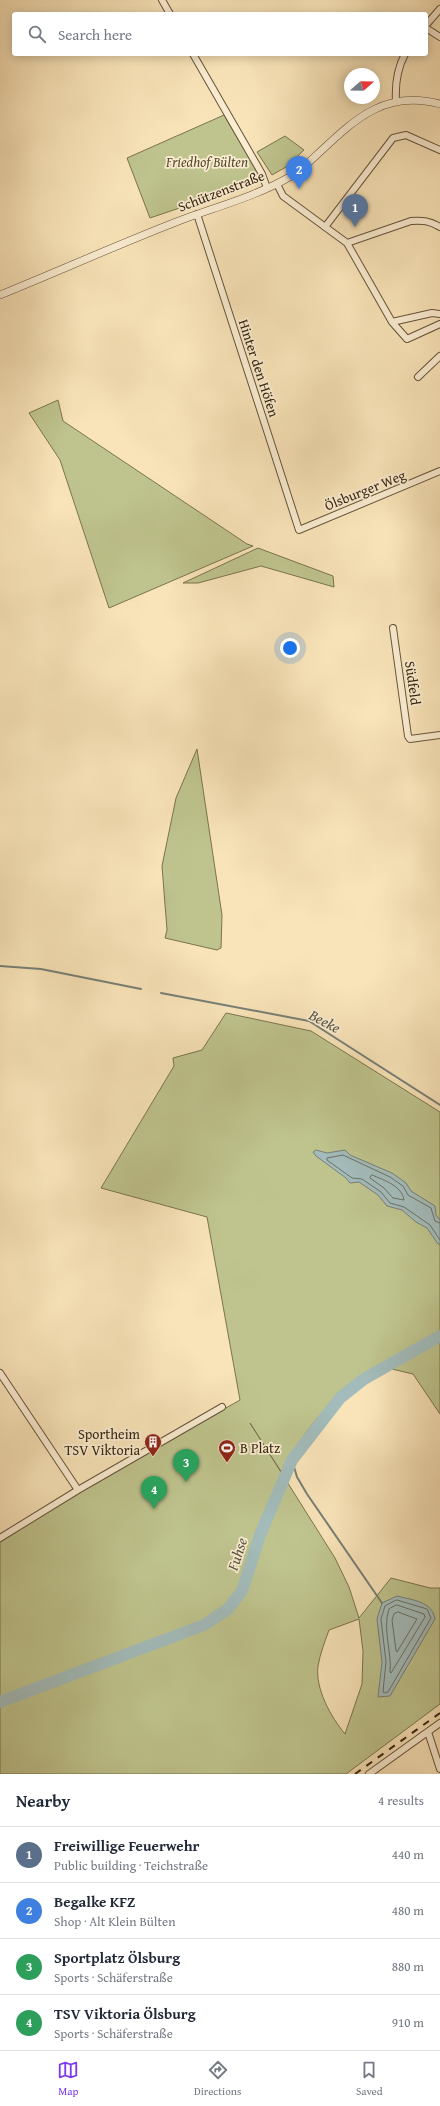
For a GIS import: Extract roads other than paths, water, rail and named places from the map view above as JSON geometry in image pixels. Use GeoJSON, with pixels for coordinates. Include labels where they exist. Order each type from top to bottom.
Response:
{"type":"FeatureCollection","features":[{"type":"Feature","properties":{"kind":"street"},"geometry":{"type":"LineString","coordinates":[[162,0],[169,12]]}},
{"type":"Feature","properties":{"kind":"street"},"geometry":{"type":"LineString","coordinates":[[428,23],[440,9]]}},
{"type":"Feature","properties":{"kind":"street"},"geometry":{"type":"LineString","coordinates":[[428,29],[440,37]]}},
{"type":"Feature","properties":{"kind":"street"},"geometry":{"type":"LineString","coordinates":[[194,56],[262,174],[267,188]]}},
{"type":"Feature","properties":{"kind":"street"},"geometry":{"type":"LineString","coordinates":[[396,101],[397,77],[400,64],[404,56]]}},
{"type":"Feature","properties":{"kind":"street","name":"Schützenstraße"},"geometry":{"type":"LineString","coordinates":[[0,295],[176,222],[276,184],[301,170],[346,128],[364,114],[379,106],[396,101],[414,100],[440,104]]}},
{"type":"Feature","properties":{"kind":"street"},"geometry":{"type":"LineString","coordinates":[[325,227],[392,138],[406,135],[440,150]]}},
{"type":"Feature","properties":{"kind":"street"},"geometry":{"type":"LineString","coordinates":[[276,184],[283,196],[347,243],[392,322],[407,339],[440,324]]}},
{"type":"Feature","properties":{"kind":"street","name":"Hinter den Höfen"},"geometry":{"type":"LineString","coordinates":[[197,214],[299,530]]}},
{"type":"Feature","properties":{"kind":"street"},"geometry":{"type":"LineString","coordinates":[[347,243],[411,221],[423,220],[434,223],[440,228]]}},
{"type":"Feature","properties":{"kind":"street"},"geometry":{"type":"LineString","coordinates":[[392,322],[432,313],[440,314]]}},
{"type":"Feature","properties":{"kind":"street"},"geometry":{"type":"LineString","coordinates":[[418,377],[440,356]]}},
{"type":"Feature","properties":{"kind":"street","name":"Ölsburger Weg"},"geometry":{"type":"LineString","coordinates":[[299,530],[440,471]]}},
{"type":"Feature","properties":{"kind":"street","name":"Südfeld"},"geometry":{"type":"LineString","coordinates":[[394,628],[408,736],[410,739],[440,735]]}},
{"type":"Feature","properties":{"kind":"street"},"geometry":{"type":"LineString","coordinates":[[0,1373],[78,1490]]}},
{"type":"Feature","properties":{"kind":"street"},"geometry":{"type":"LineString","coordinates":[[0,1538],[78,1490],[222,1407]]}},
{"type":"Feature","properties":{"kind":"street"},"geometry":{"type":"LineString","coordinates":[[369,1774],[440,1723]]}},
{"type":"Feature","properties":{"kind":"street"},"geometry":{"type":"LineString","coordinates":[[428,1732],[440,1769]]}},
{"type":"Feature","properties":{"kind":"water"},"geometry":{"type":"Polygon","coordinates":[[[316,1150],[327,1153],[345,1150],[350,1155],[392,1173],[406,1183],[411,1191],[435,1206],[436,1215],[440,1220],[440,1244],[438,1244],[427,1228],[416,1222],[402,1210],[387,1206],[378,1195],[359,1182],[350,1183],[346,1178],[316,1156],[313,1152],[316,1150]]]}},
{"type":"Feature","properties":{"kind":"water"},"geometry":{"type":"Polygon","coordinates":[[[397,1596],[415,1600],[426,1605],[430,1608],[435,1619],[390,1696],[378,1697],[382,1662],[377,1619],[382,1603],[397,1596]]]}},
{"type":"Feature","properties":{"kind":"waterway","name":"Beeke"},"geometry":{"type":"LineString","coordinates":[[0,966],[41,969],[141,989]]}},
{"type":"Feature","properties":{"kind":"waterway","name":"Beeke"},"geometry":{"type":"LineString","coordinates":[[161,993],[309,1021],[440,1105]]}},
{"type":"Feature","properties":{"kind":"waterway","name":"Fuhse"},"geometry":{"type":"LineString","coordinates":[[0,1702],[204,1625],[228,1609],[242,1591],[260,1535],[292,1460],[340,1398],[364,1379],[440,1336]]}},
{"type":"Feature","properties":{"kind":"waterway"},"geometry":{"type":"LineString","coordinates":[[292,1460],[297,1477],[307,1494],[382,1603]]}},
{"type":"Feature","properties":{"kind":"railway"},"geometry":{"type":"LineString","coordinates":[[355,1774],[440,1713]]}},
{"type":"Feature","properties":{"kind":"place","name":"Begalke KFZ"},"geometry":{"type":"Point","coordinates":[299,189]}},
{"type":"Feature","properties":{"kind":"place","name":"Freiwillige Feuerwehr"},"geometry":{"type":"Point","coordinates":[355,227]}},
{"type":"Feature","properties":{"kind":"place","name":"Sportheim TSV Viktoria"},"geometry":{"type":"Point","coordinates":[153,1457]}},
{"type":"Feature","properties":{"kind":"place","name":"B Platz"},"geometry":{"type":"Point","coordinates":[227,1463]}},
{"type":"Feature","properties":{"kind":"place","name":"Sportplatz Ölsburg"},"geometry":{"type":"Point","coordinates":[186,1482]}},
{"type":"Feature","properties":{"kind":"place","name":"TSV Viktoria Ölsburg"},"geometry":{"type":"Point","coordinates":[154,1509]}},
{"type":"Feature","properties":{"kind":"park label","name":"Friedhof Bülten"},"geometry":{"type":"Point","coordinates":[207,162]}}]}
